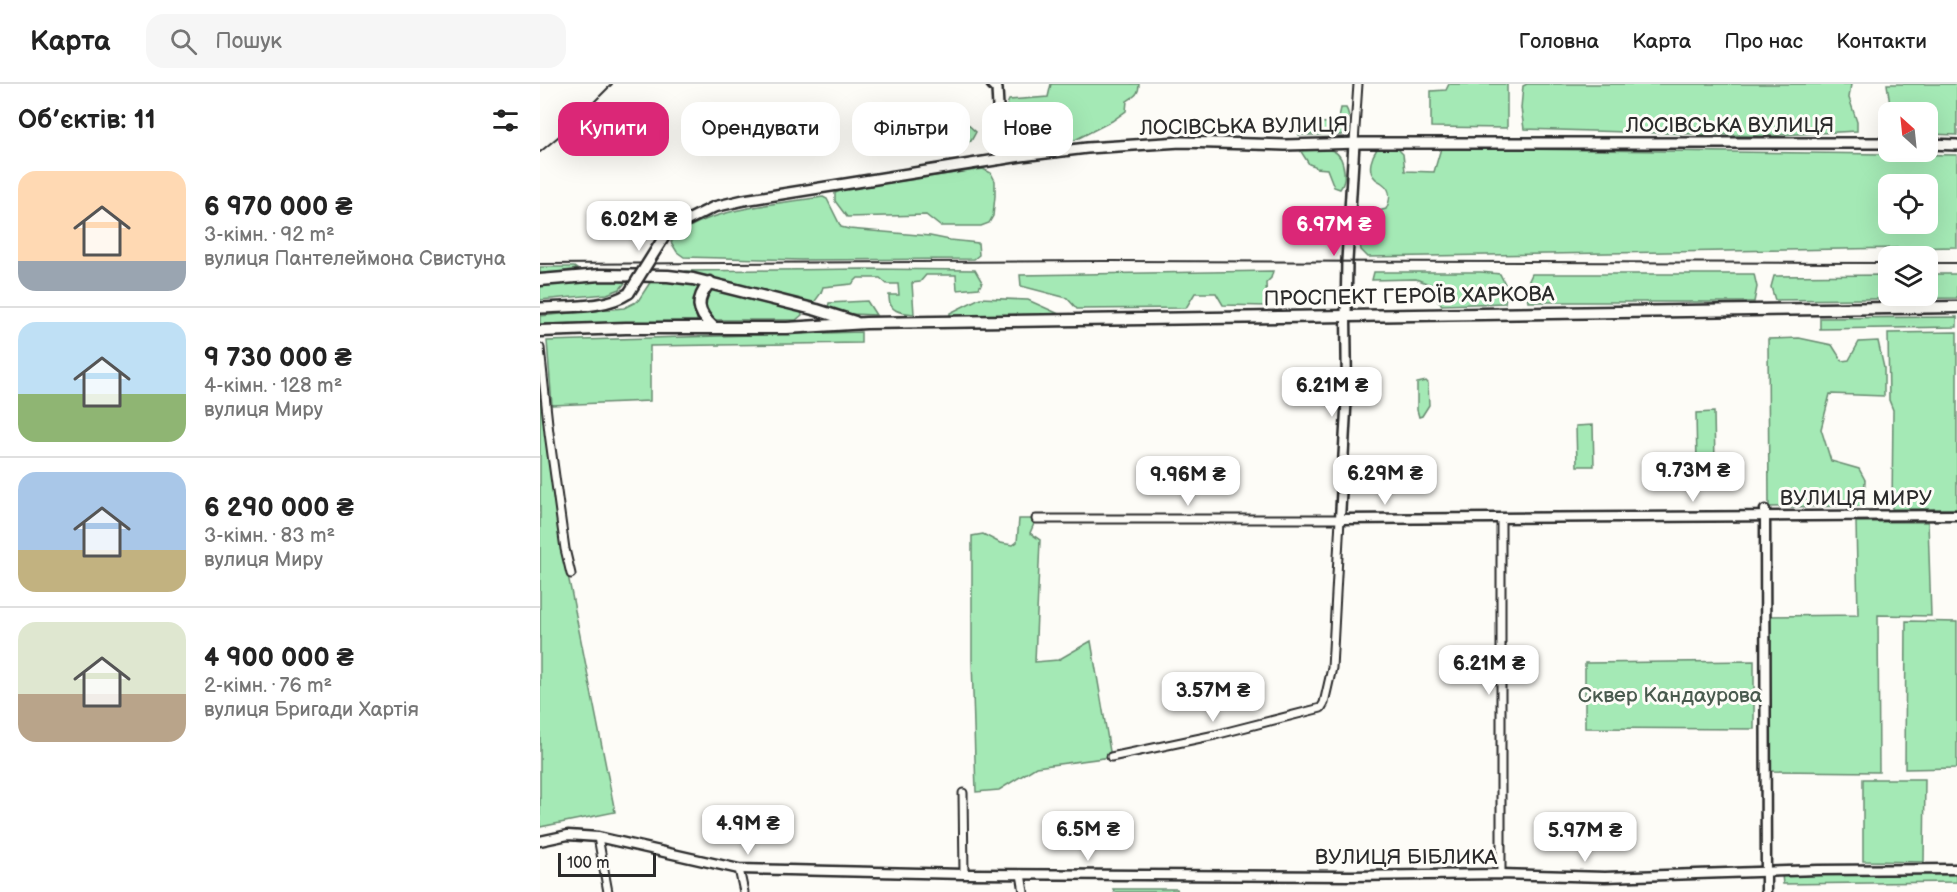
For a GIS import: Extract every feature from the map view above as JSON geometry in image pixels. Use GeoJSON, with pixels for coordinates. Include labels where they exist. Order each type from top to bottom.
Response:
{"type":"FeatureCollection","features":[{"type":"Feature","properties":{"kind":"main road"},"geometry":{"type":"LineString","coordinates":[[995,86],[1000,159]]}},
{"type":"Feature","properties":{"kind":"main road","name":"ЛОСІВСЬКА ВУЛИЦЯ"},"geometry":{"type":"LineString","coordinates":[[540,308],[615,301],[629,293],[672,228],[705,211],[734,202],[1000,159],[1087,148],[1181,142],[1285,145],[1878,143]]}},
{"type":"Feature","properties":{"kind":"main road"},"geometry":{"type":"LineString","coordinates":[[1346,316],[1354,143]]}},
{"type":"Feature","properties":{"kind":"main road"},"geometry":{"type":"LineString","coordinates":[[1938,144],[1957,145]]}},
{"type":"Feature","properties":{"kind":"main road","name":"ПРОСПЕКТ ГЕРОЇВ ХАРКОВА"},"geometry":{"type":"LineString","coordinates":[[540,280],[600,275],[668,276],[710,282],[861,323]]}},
{"type":"Feature","properties":{"kind":"main road"},"geometry":{"type":"LineString","coordinates":[[710,282],[699,303],[703,317],[713,327]]}},
{"type":"Feature","properties":{"kind":"main road"},"geometry":{"type":"LineString","coordinates":[[787,327],[804,319],[804,312],[800,305]]}},
{"type":"Feature","properties":{"kind":"main road","name":"ПРОСПЕКТ ГЕРОЇВ ХАРКОВА"},"geometry":{"type":"LineString","coordinates":[[540,331],[787,327],[861,323],[1957,307]]}},
{"type":"Feature","properties":{"kind":"street"},"geometry":{"type":"LineString","coordinates":[[1354,143],[1358,84]]}},
{"type":"Feature","properties":{"kind":"street"},"geometry":{"type":"LineString","coordinates":[[1111,757],[1215,735],[1321,708],[1324,703],[1332,668],[1347,392],[1346,316]]}},
{"type":"Feature","properties":{"kind":"street"},"geometry":{"type":"LineString","coordinates":[[540,348],[549,433],[565,549],[571,574]]}},
{"type":"Feature","properties":{"kind":"street"},"geometry":{"type":"LineString","coordinates":[[1765,513],[1766,892]]}},
{"type":"Feature","properties":{"kind":"street","name":"ВУЛИЦЯ МИРУ"},"geometry":{"type":"LineString","coordinates":[[1036,519],[1501,518],[1765,513],[1957,516]]}},
{"type":"Feature","properties":{"kind":"street"},"geometry":{"type":"LineString","coordinates":[[1501,518],[1501,874]]}},
{"type":"Feature","properties":{"kind":"street"},"geometry":{"type":"LineString","coordinates":[[963,793],[964,874]]}},
{"type":"Feature","properties":{"kind":"street","name":"ВУЛИЦЯ БІБЛИКА"},"geometry":{"type":"LineString","coordinates":[[540,841],[568,835],[598,837],[739,869],[964,874],[1328,876],[1501,874],[1605,877],[1957,869]]}},
{"type":"Feature","properties":{"kind":"street"},"geometry":{"type":"LineString","coordinates":[[598,837],[608,892]]}},
{"type":"Feature","properties":{"kind":"street"},"geometry":{"type":"LineString","coordinates":[[739,869],[744,892]]}},
{"type":"Feature","properties":{"kind":"street"},"geometry":{"type":"LineString","coordinates":[[1021,874],[1024,892]]}},
{"type":"Feature","properties":{"kind":"green space"},"geometry":{"type":"Polygon","coordinates":[[[1051,84],[1139,84],[1136,94],[1127,101],[1126,111],[1075,140],[1073,140],[1073,102],[1008,102],[1009,100],[1048,97],[1051,84]]]}},
{"type":"Feature","properties":{"kind":"green space"},"geometry":{"type":"Polygon","coordinates":[[[1449,84],[1507,84],[1507,128],[1431,127],[1431,91],[1446,90],[1449,84]]]}},
{"type":"Feature","properties":{"kind":"green space"},"geometry":{"type":"Polygon","coordinates":[[[1527,84],[1851,84],[1849,98],[1857,122],[1857,131],[1764,136],[1524,129],[1521,108],[1523,86],[1527,84]]]}},
{"type":"Feature","properties":{"kind":"green space"},"geometry":{"type":"Polygon","coordinates":[[[1887,84],[1957,84],[1957,135],[1938,134],[1938,102],[1890,102],[1887,84]]]}},
{"type":"Feature","properties":{"kind":"green space"},"geometry":{"type":"Polygon","coordinates":[[[1341,108],[1346,108],[1349,119],[1341,135],[1299,135],[1297,128],[1301,124],[1338,122],[1341,108]]]}},
{"type":"Feature","properties":{"kind":"green space"},"geometry":{"type":"Polygon","coordinates":[[[970,127],[976,132],[970,141],[970,127]]]}},
{"type":"Feature","properties":{"kind":"green space"},"geometry":{"type":"Polygon","coordinates":[[[1441,148],[1878,154],[1878,162],[1938,162],[1938,155],[1957,155],[1957,247],[1878,246],[1878,248],[1368,257],[1361,250],[1358,231],[1360,220],[1367,214],[1386,209],[1390,198],[1388,189],[1372,174],[1372,159],[1377,149],[1398,149],[1403,154],[1405,171],[1434,172],[1441,148]]]}},
{"type":"Feature","properties":{"kind":"green space"},"geometry":{"type":"Polygon","coordinates":[[[1323,149],[1339,155],[1344,176],[1340,189],[1334,187],[1327,169],[1316,168],[1309,164],[1300,150],[1323,149]]]}},
{"type":"Feature","properties":{"kind":"green space"},"geometry":{"type":"Polygon","coordinates":[[[983,169],[991,173],[995,181],[995,196],[993,216],[989,223],[981,226],[940,226],[926,215],[847,217],[835,201],[835,193],[846,189],[983,169]]]}},
{"type":"Feature","properties":{"kind":"green space"},"geometry":{"type":"Polygon","coordinates":[[[823,197],[827,199],[841,227],[978,243],[979,255],[974,259],[801,260],[684,257],[677,252],[671,242],[683,231],[720,215],[741,209],[823,197]]]}},
{"type":"Feature","properties":{"kind":"green space"},"geometry":{"type":"Polygon","coordinates":[[[540,267],[574,267],[577,269],[540,275],[540,267]]]}},
{"type":"Feature","properties":{"kind":"green space"},"geometry":{"type":"Polygon","coordinates":[[[975,270],[982,282],[979,288],[957,290],[956,275],[926,275],[920,282],[912,283],[914,314],[896,311],[893,308],[889,295],[899,295],[898,284],[887,284],[880,278],[858,278],[852,284],[823,287],[813,304],[684,272],[686,271],[975,270]]]}},
{"type":"Feature","properties":{"kind":"green space"},"geometry":{"type":"Polygon","coordinates":[[[1273,271],[1266,283],[1267,306],[1223,305],[1216,293],[1195,293],[1186,308],[1077,309],[1067,298],[1021,286],[1020,275],[1273,271]]]}},
{"type":"Feature","properties":{"kind":"green space"},"geometry":{"type":"Polygon","coordinates":[[[1374,272],[1500,274],[1507,288],[1505,303],[1442,305],[1433,295],[1432,285],[1416,279],[1372,280],[1374,272]]]}},
{"type":"Feature","properties":{"kind":"green space"},"geometry":{"type":"Polygon","coordinates":[[[1532,274],[1754,274],[1757,287],[1754,302],[1528,302],[1526,287],[1532,274]]]}},
{"type":"Feature","properties":{"kind":"green space"},"geometry":{"type":"Polygon","coordinates":[[[1938,274],[1957,274],[1957,298],[1938,298],[1938,274]]]}},
{"type":"Feature","properties":{"kind":"green space"},"geometry":{"type":"Polygon","coordinates":[[[1878,275],[1878,299],[1775,300],[1771,287],[1774,276],[1878,275]]]}},
{"type":"Feature","properties":{"kind":"green space"},"geometry":{"type":"Polygon","coordinates":[[[628,279],[620,289],[607,294],[540,300],[540,284],[628,279]]]}},
{"type":"Feature","properties":{"kind":"green space"},"geometry":{"type":"Polygon","coordinates":[[[667,280],[701,284],[695,301],[697,321],[540,324],[540,316],[624,308],[638,301],[651,281],[667,280]]]}},
{"type":"Feature","properties":{"kind":"green space"},"geometry":{"type":"Polygon","coordinates":[[[715,287],[801,311],[802,315],[796,320],[712,320],[704,303],[707,295],[715,287]]]}},
{"type":"Feature","properties":{"kind":"green space"},"geometry":{"type":"Polygon","coordinates":[[[980,298],[1028,300],[1059,314],[950,316],[950,313],[980,298]]]}},
{"type":"Feature","properties":{"kind":"green space"},"geometry":{"type":"Polygon","coordinates":[[[867,301],[876,315],[851,314],[828,308],[829,303],[867,301]]]}},
{"type":"Feature","properties":{"kind":"green space"},"geometry":{"type":"Polygon","coordinates":[[[1957,317],[1957,327],[1820,329],[1820,318],[1957,317]]]}},
{"type":"Feature","properties":{"kind":"green space"},"geometry":{"type":"Polygon","coordinates":[[[861,332],[861,343],[650,346],[650,401],[552,405],[547,341],[861,332]]]}},
{"type":"Feature","properties":{"kind":"green space"},"geometry":{"type":"Polygon","coordinates":[[[1957,332],[1957,509],[1892,509],[1893,410],[1889,400],[1888,333],[1957,332]]]}},
{"type":"Feature","properties":{"kind":"green space"},"geometry":{"type":"Polygon","coordinates":[[[1799,338],[1832,345],[1842,361],[1849,360],[1859,342],[1878,341],[1884,368],[1884,396],[1830,394],[1821,429],[1831,461],[1859,469],[1865,480],[1864,506],[1769,507],[1768,339],[1799,338]]]}},
{"type":"Feature","properties":{"kind":"green space"},"geometry":{"type":"Polygon","coordinates":[[[540,360],[563,550],[615,812],[540,827],[540,360]]]}},
{"type":"Feature","properties":{"kind":"green space"},"geometry":{"type":"Polygon","coordinates":[[[1426,381],[1429,405],[1419,417],[1417,383],[1426,381]]]}},
{"type":"Feature","properties":{"kind":"green space"},"geometry":{"type":"Polygon","coordinates":[[[1714,412],[1715,464],[1697,465],[1696,413],[1714,412]]]}},
{"type":"Feature","properties":{"kind":"green space"},"geometry":{"type":"Polygon","coordinates":[[[1593,425],[1594,466],[1577,466],[1576,426],[1593,425]]]}},
{"type":"Feature","properties":{"kind":"green space"},"geometry":{"type":"Polygon","coordinates":[[[1019,519],[1036,519],[1030,533],[1040,540],[1035,662],[1058,660],[1091,641],[1111,757],[1036,767],[999,790],[976,792],[972,660],[972,536],[983,534],[1000,543],[1013,545],[1017,542],[1019,519]]]}},
{"type":"Feature","properties":{"kind":"green space"},"geometry":{"type":"Polygon","coordinates":[[[1856,522],[1928,522],[1931,616],[1878,615],[1879,772],[1768,771],[1770,616],[1858,615],[1856,522]]]}},
{"type":"Feature","properties":{"kind":"green space"},"geometry":{"type":"Polygon","coordinates":[[[1906,621],[1957,622],[1957,768],[1905,769],[1906,621]]]}},
{"type":"Feature","properties":{"kind":"green space","name":"Сквер Кандаурова"},"geometry":{"type":"Polygon","coordinates":[[[1754,661],[1754,729],[1585,728],[1585,663],[1754,661]]]}},
{"type":"Feature","properties":{"kind":"green space"},"geometry":{"type":"Polygon","coordinates":[[[1863,779],[1925,779],[1924,862],[1863,861],[1863,779]]]}},
{"type":"Feature","properties":{"kind":"green space"},"geometry":{"type":"Polygon","coordinates":[[[1957,874],[1957,882],[1783,884],[1782,875],[1957,874]]]}},
{"type":"Feature","properties":{"kind":"green space"},"geometry":{"type":"Polygon","coordinates":[[[1113,889],[1177,889],[1178,892],[1114,892],[1113,889]]]}},
{"type":"Feature","properties":{"kind":"railway"},"geometry":{"type":"LineString","coordinates":[[540,152],[564,132],[612,84]]}},
{"type":"Feature","properties":{"kind":"railway"},"geometry":{"type":"LineString","coordinates":[[540,264],[1106,261],[1878,263]]}},
{"type":"Feature","properties":{"kind":"railway"},"geometry":{"type":"LineString","coordinates":[[1938,263],[1957,263]]}}]}
